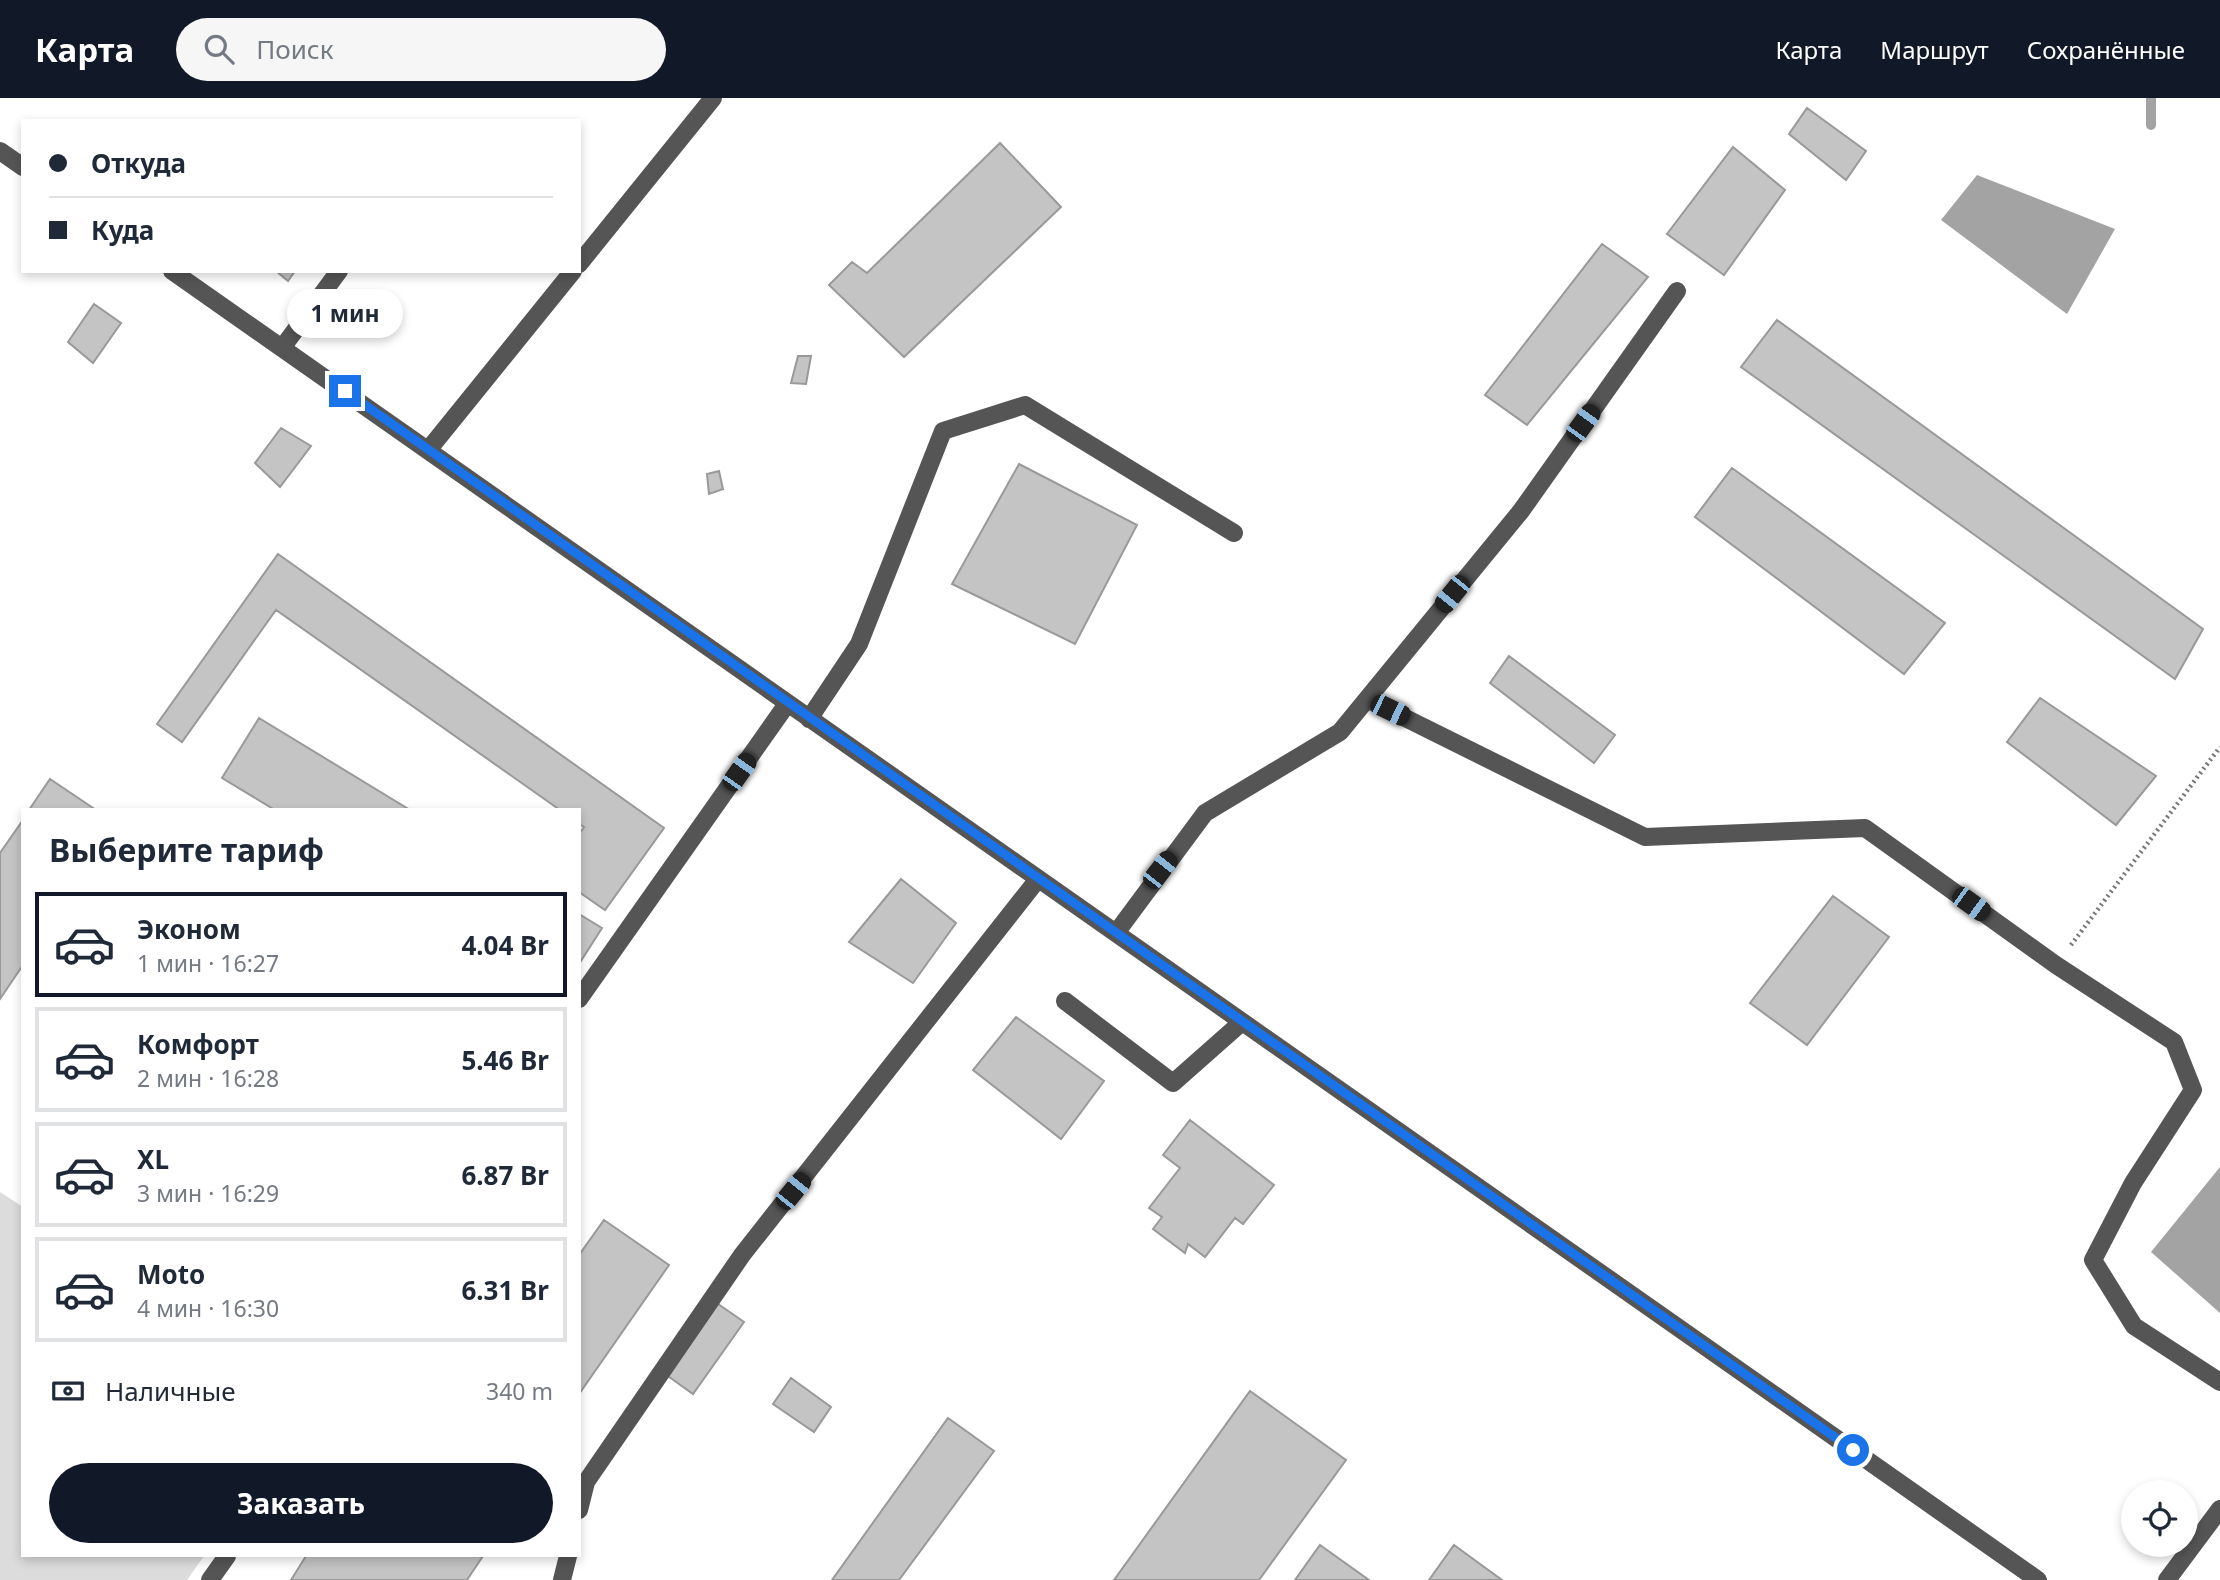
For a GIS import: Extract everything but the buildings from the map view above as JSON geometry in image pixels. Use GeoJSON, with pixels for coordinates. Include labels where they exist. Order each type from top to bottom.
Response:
{"type":"FeatureCollection","features":[{"type":"Feature","properties":{"kind":"street"},"geometry":{"type":"LineString","coordinates":[[581,262],[713,98]]}},
{"type":"Feature","properties":{"kind":"street"},"geometry":{"type":"LineString","coordinates":[[0,151],[21,166]]}},
{"type":"Feature","properties":{"kind":"street"},"geometry":{"type":"LineString","coordinates":[[175,273],[2038,1580]]}},
{"type":"Feature","properties":{"kind":"street"},"geometry":{"type":"LineString","coordinates":[[282,348],[337,273]]}},
{"type":"Feature","properties":{"kind":"street"},"geometry":{"type":"LineString","coordinates":[[429,449],[571,273]]}},
{"type":"Feature","properties":{"kind":"street"},"geometry":{"type":"LineString","coordinates":[[1116,933],[1205,813],[1340,732],[1521,511],[1677,291]]}},
{"type":"Feature","properties":{"kind":"street"},"geometry":{"type":"LineString","coordinates":[[809,719],[859,644],[943,431],[1025,405],[1234,533]]}},
{"type":"Feature","properties":{"kind":"street"},"geometry":{"type":"LineString","coordinates":[[1367,699],[1645,837],[1866,828],[2056,965],[2174,1042],[2193,1090],[2133,1183],[2093,1260],[2134,1326],[2220,1382]]}},
{"type":"Feature","properties":{"kind":"street"},"geometry":{"type":"LineString","coordinates":[[581,996],[787,704]]}},
{"type":"Feature","properties":{"kind":"street"},"geometry":{"type":"LineString","coordinates":[[581,1502],[586,1482],[742,1255],[1038,879]]}},
{"type":"Feature","properties":{"kind":"street"},"geometry":{"type":"LineString","coordinates":[[1065,1001],[1173,1083],[1242,1022]]}},
{"type":"Feature","properties":{"kind":"street"},"geometry":{"type":"LineString","coordinates":[[2167,1580],[2220,1509]]}},
{"type":"Feature","properties":{"kind":"street"},"geometry":{"type":"LineString","coordinates":[[210,1580],[226,1557]]}},
{"type":"Feature","properties":{"kind":"street"},"geometry":{"type":"LineString","coordinates":[[562,1580],[568,1557]]}},
{"type":"Feature","properties":{"kind":"path"},"geometry":{"type":"LineString","coordinates":[[2056,965],[2220,747]]}},
{"type":"Feature","properties":{"kind":"shaded area"},"geometry":{"type":"Polygon","coordinates":[[[1977,175],[2115,229],[2067,314],[1941,220],[1977,175]]]}},
{"type":"Feature","properties":{"kind":"shaded area"},"geometry":{"type":"Polygon","coordinates":[[[2220,1167],[2220,1313],[2151,1252],[2220,1167]]]}},
{"type":"Feature","properties":{"kind":"shaded area"},"geometry":{"type":"Polygon","coordinates":[[[0,1192],[21,1206],[21,1557],[203,1557],[187,1580],[0,1580],[0,1192]]]}},
{"type":"Feature","properties":{"kind":"waterway"},"geometry":{"type":"LineString","coordinates":[[2151,98],[2151,125]]}},
{"type":"Feature","properties":{"kind":"route"},"geometry":{"type":"LineString","coordinates":[[345,391],[1853,1450]]}}]}
